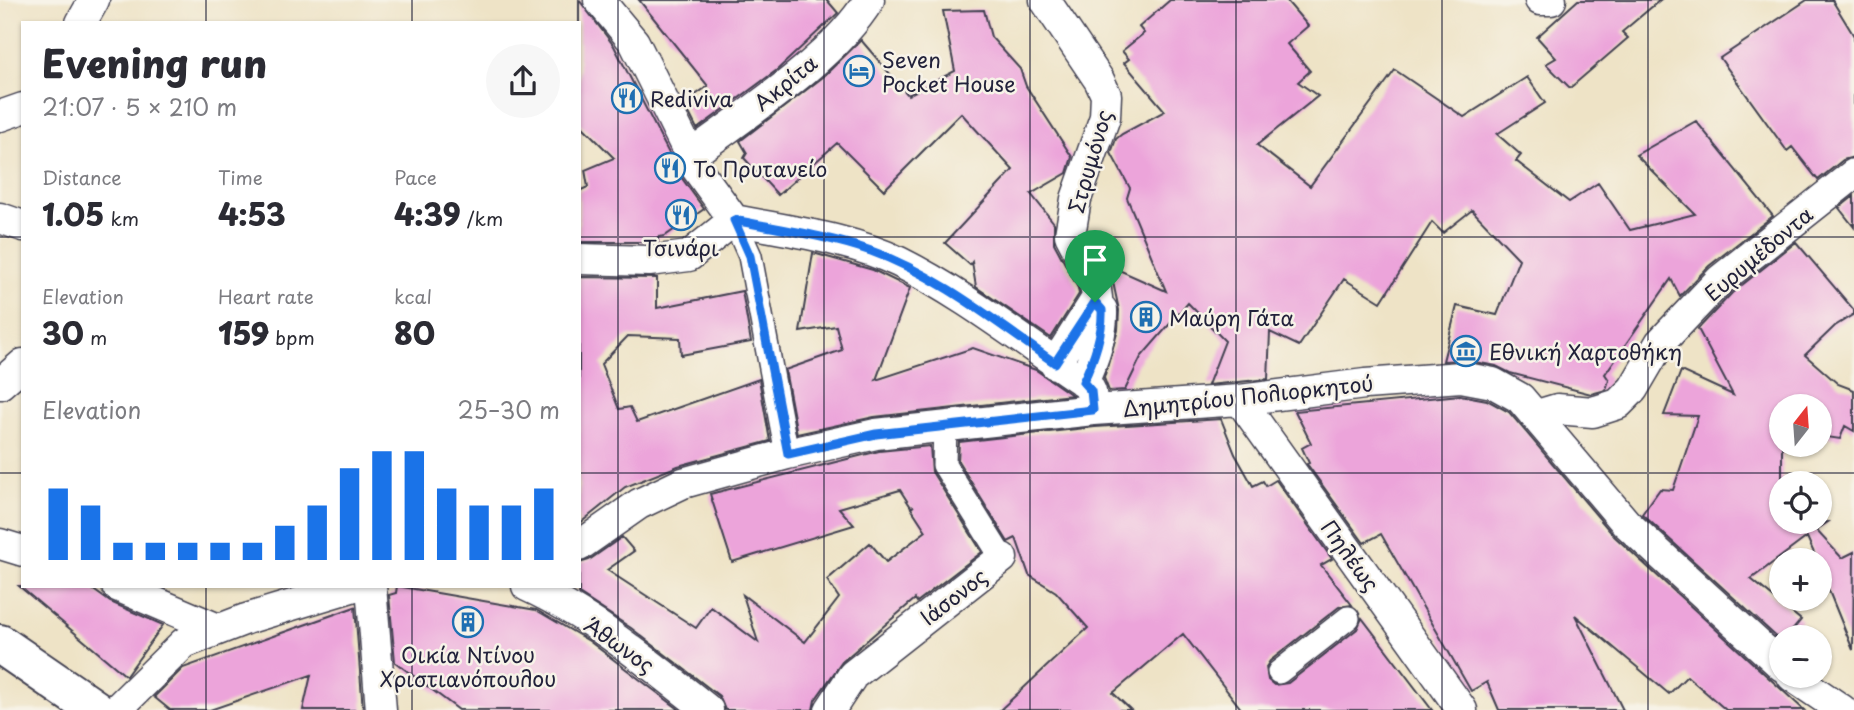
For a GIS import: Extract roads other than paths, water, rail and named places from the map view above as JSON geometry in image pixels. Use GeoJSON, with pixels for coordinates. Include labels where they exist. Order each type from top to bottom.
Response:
{"type":"FeatureCollection","features":[{"type":"Feature","properties":{"kind":"main road"},"geometry":{"type":"LineString","coordinates":[[0,644],[96,710]]}},
{"type":"Feature","properties":{"kind":"main road"},"geometry":{"type":"LineString","coordinates":[[0,673],[54,710]]}},
{"type":"Feature","properties":{"kind":"street"},"geometry":{"type":"LineString","coordinates":[[82,21],[94,0]]}},
{"type":"Feature","properties":{"kind":"street"},"geometry":{"type":"LineString","coordinates":[[599,0],[634,42],[697,169],[734,220],[750,256],[788,454]]}},
{"type":"Feature","properties":{"kind":"street","name":"Ακρίτα"},"geometry":{"type":"LineString","coordinates":[[691,155],[801,70],[850,24],[869,0]]}},
{"type":"Feature","properties":{"kind":"street","name":"Στρυμόνος"},"geometry":{"type":"LineString","coordinates":[[1045,0],[1099,80],[1106,95],[1105,117],[1076,199],[1070,235],[1095,283],[1095,302],[1102,310],[1093,357],[1083,382]]}},
{"type":"Feature","properties":{"kind":"street"},"geometry":{"type":"LineString","coordinates":[[1540,0],[1551,0]]}},
{"type":"Feature","properties":{"kind":"street"},"geometry":{"type":"LineString","coordinates":[[0,116],[21,109]]}},
{"type":"Feature","properties":{"kind":"street","name":"Ευρυμέδοντα"},"geometry":{"type":"LineString","coordinates":[[1537,415],[1557,409],[1599,411],[1618,404],[1633,389],[1660,343],[1720,280],[1854,174]]}},
{"type":"Feature","properties":{"kind":"street"},"geometry":{"type":"LineString","coordinates":[[0,218],[21,225]]}},
{"type":"Feature","properties":{"kind":"street"},"geometry":{"type":"LineString","coordinates":[[581,259],[649,261],[689,256],[734,220]]}},
{"type":"Feature","properties":{"kind":"street"},"geometry":{"type":"LineString","coordinates":[[734,220],[851,245],[899,262],[956,295],[1083,382],[1091,391],[1093,410]]}},
{"type":"Feature","properties":{"kind":"street"},"geometry":{"type":"LineString","coordinates":[[1055,363],[1095,302]]}},
{"type":"Feature","properties":{"kind":"street"},"geometry":{"type":"LineString","coordinates":[[0,384],[21,366]]}},
{"type":"Feature","properties":{"kind":"street","name":"Δημητρίου Πολιορκητού"},"geometry":{"type":"LineString","coordinates":[[581,545],[639,504],[683,483],[788,454],[876,434],[945,424],[1240,400],[1365,384],[1461,377],[1485,381],[1513,392],[1537,415],[1626,523],[1769,654]]}},
{"type":"Feature","properties":{"kind":"street","name":"Πηλέως"},"geometry":{"type":"LineString","coordinates":[[1240,400],[1462,710]]}},
{"type":"Feature","properties":{"kind":"street","name":"Ιάσονος"},"geometry":{"type":"LineString","coordinates":[[830,710],[853,675],[1002,558],[944,465],[945,424]]}},
{"type":"Feature","properties":{"kind":"street"},"geometry":{"type":"LineString","coordinates":[[0,544],[21,550]]}},
{"type":"Feature","properties":{"kind":"street"},"geometry":{"type":"LineString","coordinates":[[122,588],[218,629]]}},
{"type":"Feature","properties":{"kind":"street"},"geometry":{"type":"LineString","coordinates":[[117,710],[175,650],[218,629],[349,588]]}},
{"type":"Feature","properties":{"kind":"street"},"geometry":{"type":"LineString","coordinates":[[371,588],[381,710]]}},
{"type":"Feature","properties":{"kind":"street","name":"Άθωνος"},"geometry":{"type":"LineString","coordinates":[[531,588],[562,604],[620,643],[708,710]]}},
{"type":"Feature","properties":{"kind":"street"},"geometry":{"type":"LineString","coordinates":[[1279,672],[1348,618]]}},
{"type":"Feature","properties":{"kind":"street"},"geometry":{"type":"LineString","coordinates":[[1810,688],[1842,710]]}},
{"type":"Feature","properties":{"kind":"place","name":"Seven Pocket House"},"geometry":{"type":"Point","coordinates":[859,71]}},
{"type":"Feature","properties":{"kind":"place","name":"Rediviva"},"geometry":{"type":"Point","coordinates":[627,98]}},
{"type":"Feature","properties":{"kind":"place","name":"Το Πρυτανείο"},"geometry":{"type":"Point","coordinates":[670,168]}},
{"type":"Feature","properties":{"kind":"place","name":"Τσινάρι"},"geometry":{"type":"Point","coordinates":[681,215]}},
{"type":"Feature","properties":{"kind":"place","name":"Μαύρη Γάτα"},"geometry":{"type":"Point","coordinates":[1146,317]}},
{"type":"Feature","properties":{"kind":"place","name":"Εθνική Χαρτοθήκη"},"geometry":{"type":"Point","coordinates":[1466,351]}},
{"type":"Feature","properties":{"kind":"place","name":"Οικία Ντίνου Χριστιανόπουλου"},"geometry":{"type":"Point","coordinates":[468,622]}}]}
